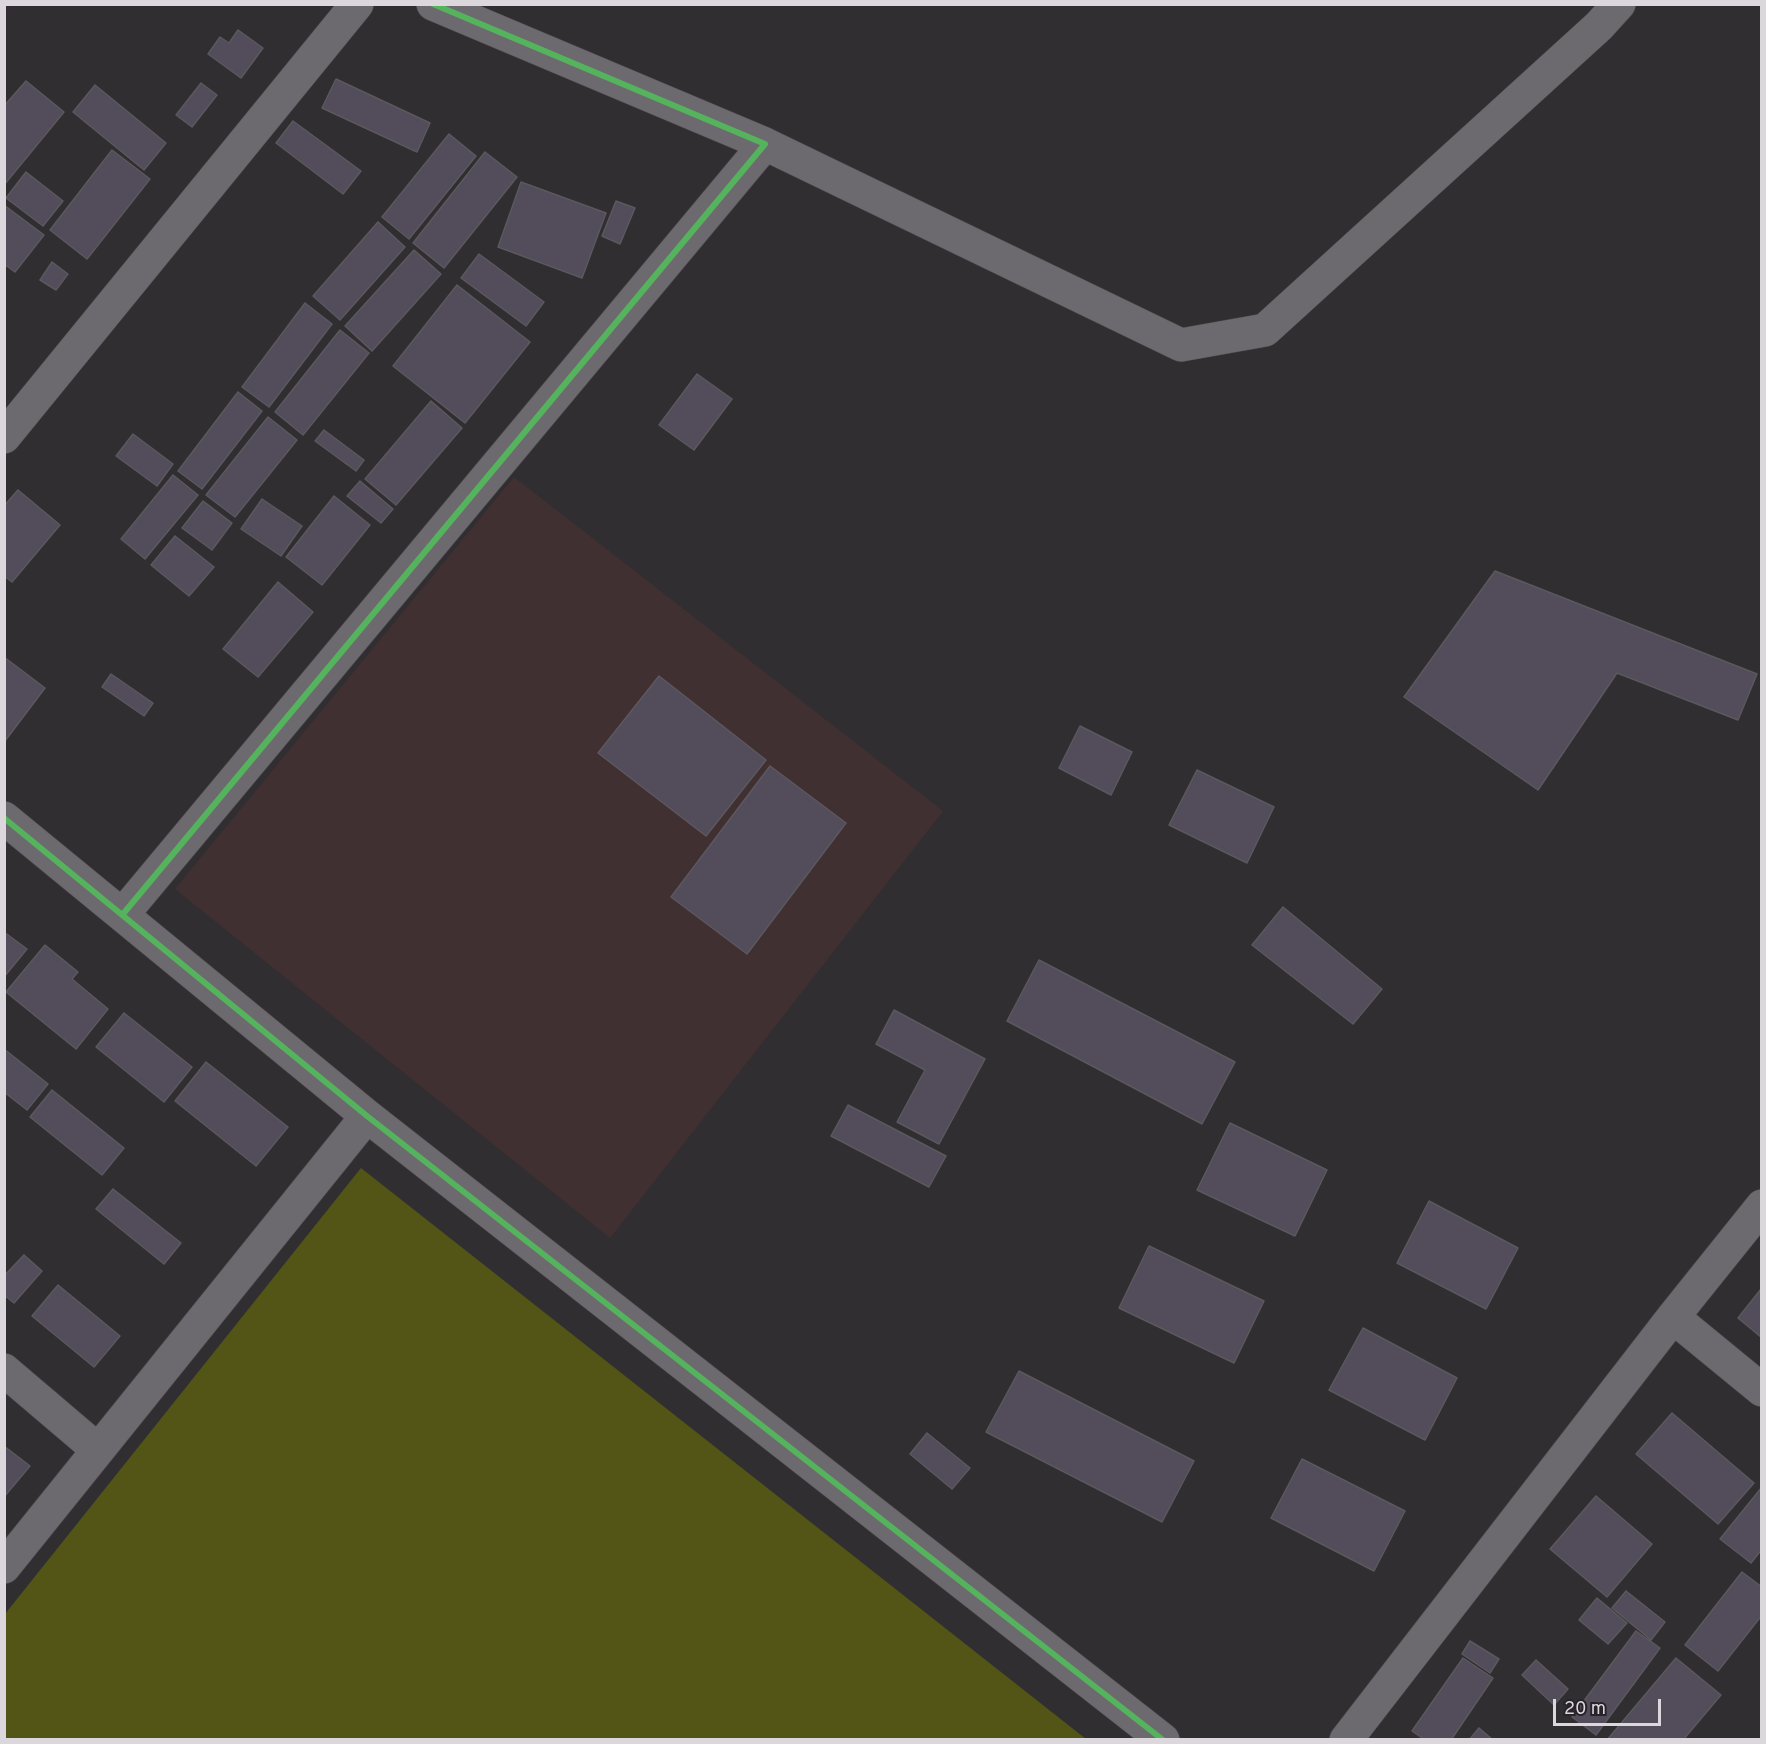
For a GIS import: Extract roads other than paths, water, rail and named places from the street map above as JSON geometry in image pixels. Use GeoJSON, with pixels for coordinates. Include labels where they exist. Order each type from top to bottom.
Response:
{"type":"FeatureCollection","features":[{"type":"Feature","properties":{"kind":"street"},"geometry":{"type":"LineString","coordinates":[[4,437],[357,4]]}},
{"type":"Feature","properties":{"kind":"street"},"geometry":{"type":"LineString","coordinates":[[433,4],[765,144],[1181,345],[1265,330],[1599,26],[1619,4]]}},
{"type":"Feature","properties":{"kind":"street"},"geometry":{"type":"LineString","coordinates":[[123,914],[765,144]]}},
{"type":"Feature","properties":{"kind":"street"},"geometry":{"type":"LineString","coordinates":[[4,818],[366,1116],[1163,1740]]}},
{"type":"Feature","properties":{"kind":"street"},"geometry":{"type":"LineString","coordinates":[[4,1567],[366,1116]]}},
{"type":"Feature","properties":{"kind":"street"},"geometry":{"type":"LineString","coordinates":[[1346,1740],[1672,1317],[1761,1206]]}},
{"type":"Feature","properties":{"kind":"street"},"geometry":{"type":"LineString","coordinates":[[1672,1317],[1761,1390]]}},
{"type":"Feature","properties":{"kind":"street"},"geometry":{"type":"LineString","coordinates":[[4,1370],[98,1450]]}}]}
